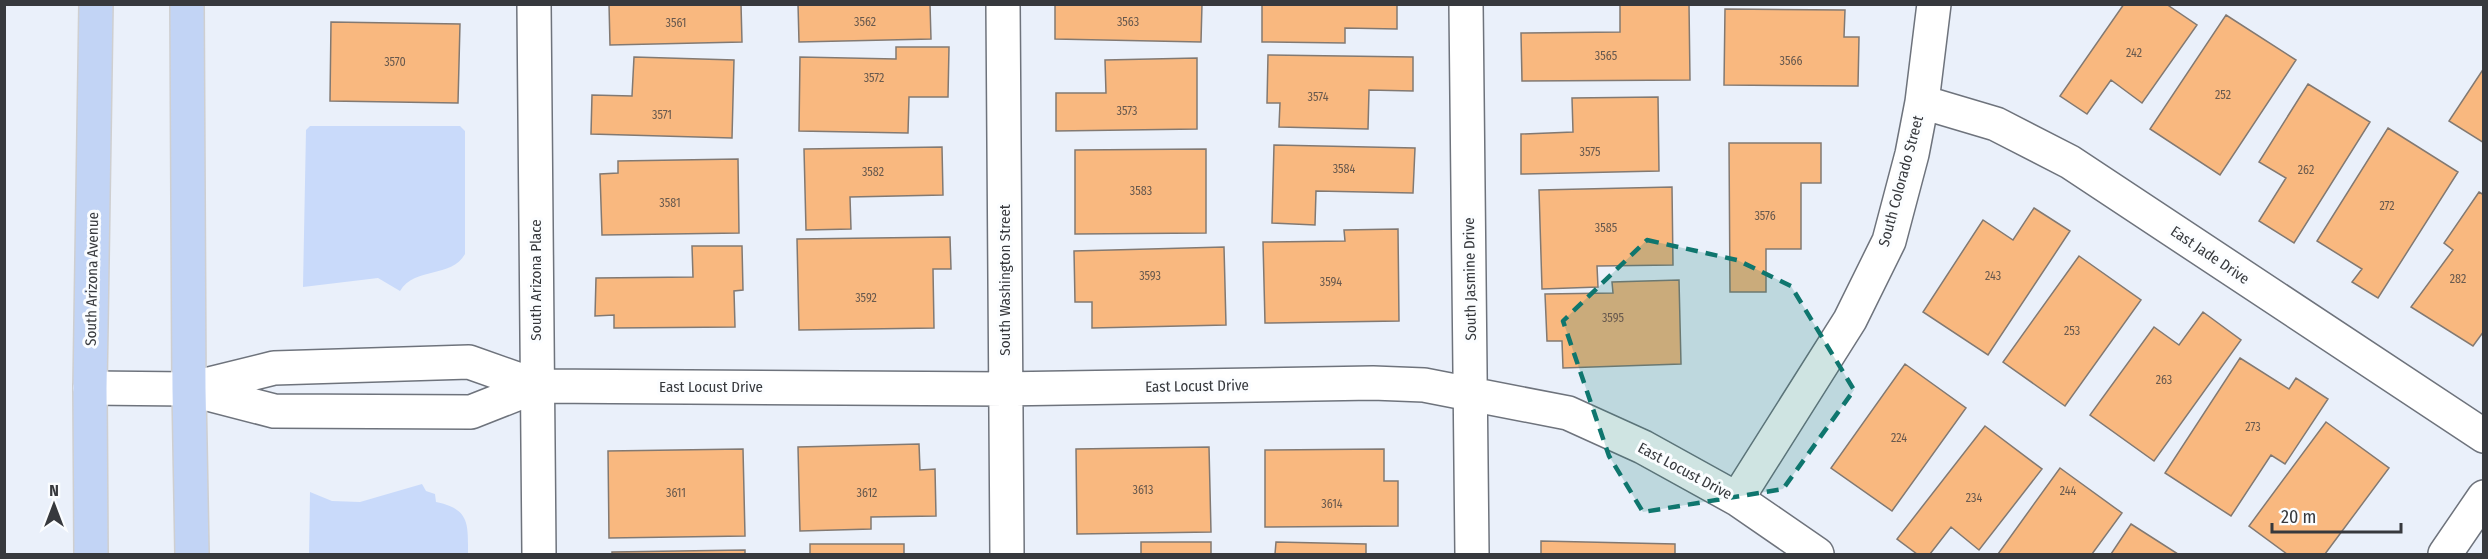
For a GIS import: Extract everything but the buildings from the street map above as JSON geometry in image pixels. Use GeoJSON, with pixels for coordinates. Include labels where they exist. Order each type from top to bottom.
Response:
{"type":"FeatureCollection","features":[{"type":"Feature","properties":{"kind":"main road","name":"South Arizona Avenue"},"geometry":{"type":"LineString","coordinates":[[91,555],[90,388],[96,4]]}},
{"type":"Feature","properties":{"kind":"main road"},"geometry":{"type":"LineString","coordinates":[[187,4],[192,555]]}},
{"type":"Feature","properties":{"kind":"street","name":"South Arizona Place"},"geometry":{"type":"LineString","coordinates":[[534,4],[538,555]]}},
{"type":"Feature","properties":{"kind":"street","name":"South Washington Street"},"geometry":{"type":"LineString","coordinates":[[1003,4],[1007,555]]}},
{"type":"Feature","properties":{"kind":"street","name":"South Jasmine Drive"},"geometry":{"type":"LineString","coordinates":[[1467,4],[1472,555]]}},
{"type":"Feature","properties":{"kind":"street","name":"South Colorado Street"},"geometry":{"type":"LineString","coordinates":[[1737,498],[1850,320],[1889,241],[1912,154],[1922,102],[1934,4]]}},
{"type":"Feature","properties":{"kind":"street","name":"East Jade Drive"},"geometry":{"type":"LineString","coordinates":[[1922,102],[1996,124],[2070,162],[2484,436]]}},
{"type":"Feature","properties":{"kind":"street","name":"East Locust Drive"},"geometry":{"type":"LineString","coordinates":[[189,389],[274,368],[469,362],[537,386],[1005,389],[1374,383],[1424,385],[1568,413],[1643,447],[1737,498],[1817,555]]}},
{"type":"Feature","properties":{"kind":"street","name":"East Locust Drive"},"geometry":{"type":"LineString","coordinates":[[90,388],[189,389],[274,411],[471,412],[537,386]]}},
{"type":"Feature","properties":{"kind":"street"},"geometry":{"type":"LineString","coordinates":[[2445,555],[2484,496]]}},
{"type":"Feature","properties":{"kind":"highlighted area"},"geometry":{"type":"Polygon","coordinates":[[[1647,240],[1737,260],[1791,286],[1854,390],[1783,489],[1643,512],[1609,456],[1563,321],[1647,240]]]}},
{"type":"Feature","properties":{"kind":"shaded area"},"geometry":{"type":"Polygon","coordinates":[[[310,126],[460,126],[465,131],[465,254],[459,262],[451,267],[415,278],[400,291],[378,278],[303,287],[306,130],[310,126]]]}},
{"type":"Feature","properties":{"kind":"shaded area"},"geometry":{"type":"Polygon","coordinates":[[[422,484],[426,491],[435,494],[436,502],[455,509],[465,519],[468,554],[309,554],[310,492],[332,501],[360,502],[422,484]]]}}]}
